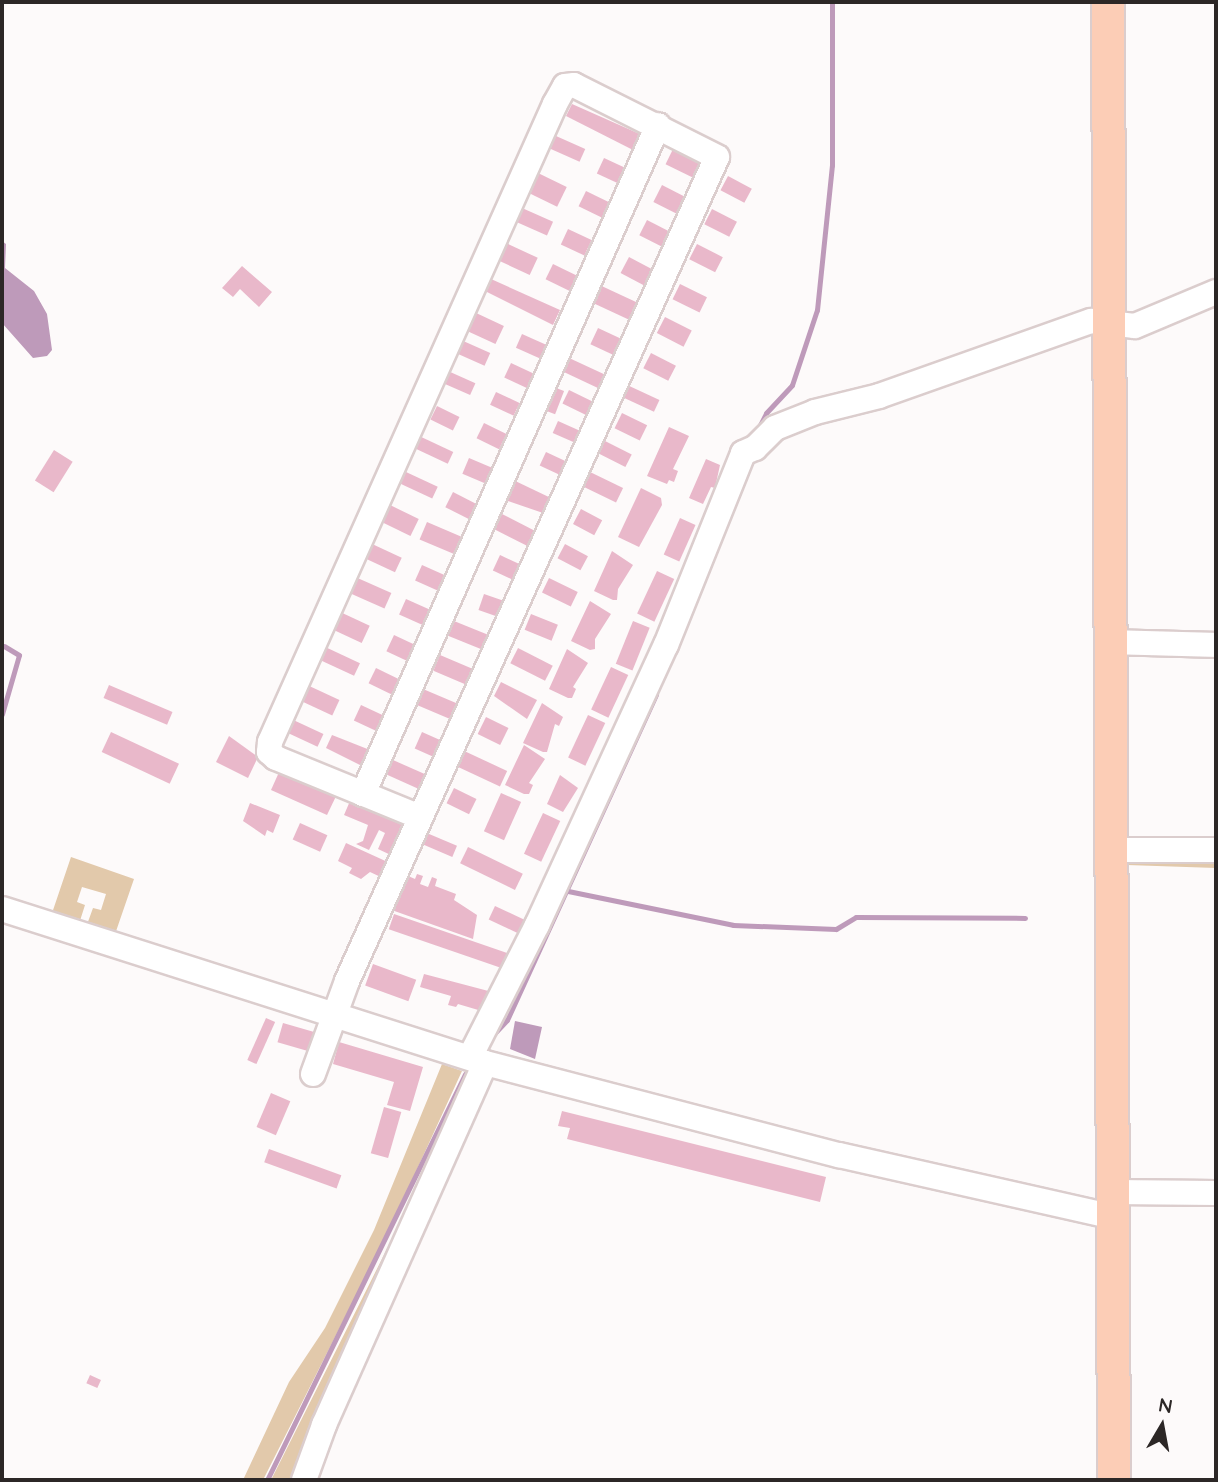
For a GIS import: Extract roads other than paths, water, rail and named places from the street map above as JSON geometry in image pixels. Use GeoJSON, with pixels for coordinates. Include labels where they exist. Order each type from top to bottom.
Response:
{"type":"FeatureCollection","features":[{"type":"Feature","properties":{"kind":"main road"},"geometry":{"type":"LineString","coordinates":[[1108,2],[1114,1480]]}},
{"type":"Feature","properties":{"kind":"street"},"geometry":{"type":"LineString","coordinates":[[313,1074],[333,1016],[420,817],[717,157],[582,88],[565,86],[270,742],[269,751],[276,758],[420,817]]}},
{"type":"Feature","properties":{"kind":"street"},"geometry":{"type":"LineString","coordinates":[[363,794],[658,125]]}},
{"type":"Feature","properties":{"kind":"street"},"geometry":{"type":"LineString","coordinates":[[304,1480],[324,1425],[477,1060],[666,645],[743,453],[755,448],[775,428],[815,412],[879,396],[1091,321],[1135,326],[1216,292]]}},
{"type":"Feature","properties":{"kind":"street"},"geometry":{"type":"LineString","coordinates":[[1111,642],[1216,645]]}},
{"type":"Feature","properties":{"kind":"street"},"geometry":{"type":"LineString","coordinates":[[1112,850],[1216,850]]}},
{"type":"Feature","properties":{"kind":"street"},"geometry":{"type":"LineString","coordinates":[[2,909],[477,1060],[851,1158],[1114,1205],[1216,1193]]}},
{"type":"Feature","properties":{"kind":"waterway"},"geometry":{"type":"LineString","coordinates":[[756,433],[766,413],[792,385],[817,310],[832,165],[832,2]]}},
{"type":"Feature","properties":{"kind":"waterway"},"geometry":{"type":"LineString","coordinates":[[2,714],[19,655],[4,646]]}},
{"type":"Feature","properties":{"kind":"waterway"},"geometry":{"type":"LineString","coordinates":[[491,1037],[507,1020],[656,694]]}},
{"type":"Feature","properties":{"kind":"waterway"},"geometry":{"type":"LineString","coordinates":[[568,891],[733,925],[836,929],[856,917],[1025,918]]}},
{"type":"Feature","properties":{"kind":"waterway"},"geometry":{"type":"LineString","coordinates":[[267,1480],[465,1074]]}}]}
